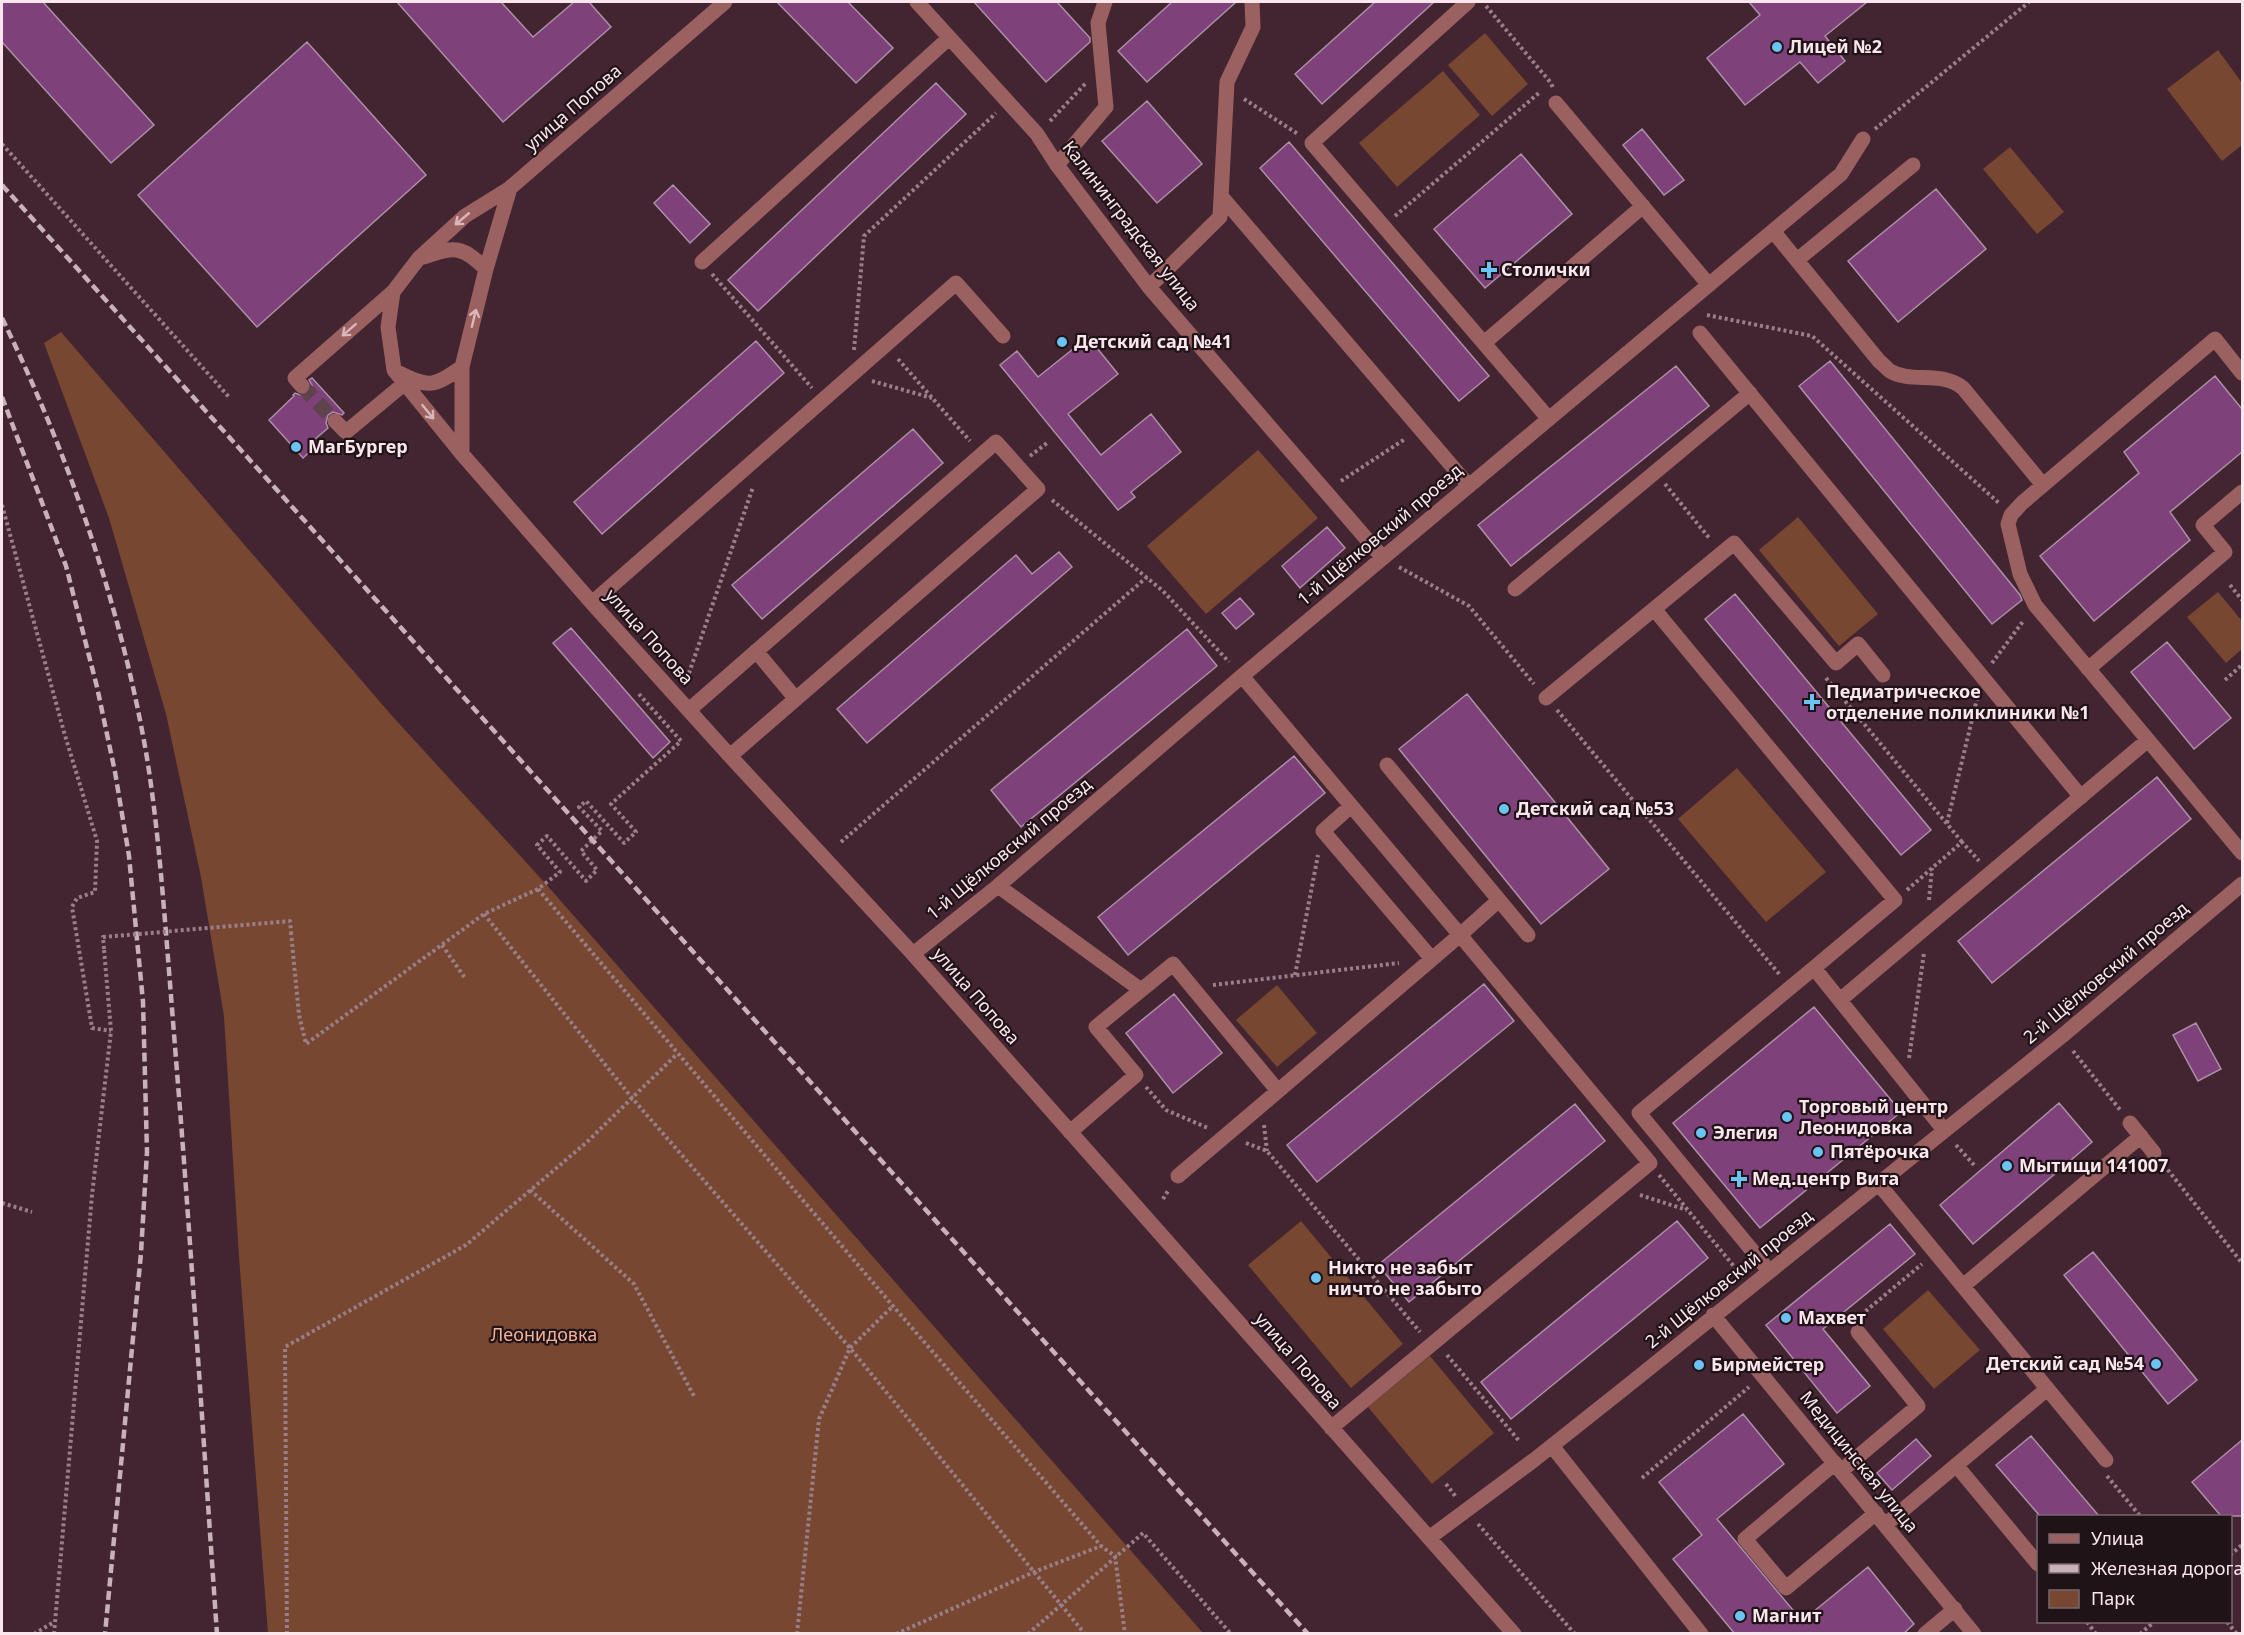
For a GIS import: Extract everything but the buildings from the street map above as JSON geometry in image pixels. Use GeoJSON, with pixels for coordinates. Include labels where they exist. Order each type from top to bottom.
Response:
{"type":"FeatureCollection","features":[{"type":"Feature","properties":{"kind":"street","name":"улица Попова"},"geometry":{"type":"LineString","coordinates":[[419,258],[465,216],[510,188],[725,2]]}},
{"type":"Feature","properties":{"kind":"street","name":"Калининградская улица"},"geometry":{"type":"LineString","coordinates":[[917,2],[1036,134],[1149,287],[1383,558]]}},
{"type":"Feature","properties":{"kind":"street"},"geometry":{"type":"LineString","coordinates":[[1057,165],[1106,106],[1098,23],[1105,2]]}},
{"type":"Feature","properties":{"kind":"street"},"geometry":{"type":"LineString","coordinates":[[1149,287],[1220,217],[1227,82],[1253,27],[1252,2]]}},
{"type":"Feature","properties":{"kind":"street"},"geometry":{"type":"LineString","coordinates":[[1468,2],[1311,143],[1549,419]]}},
{"type":"Feature","properties":{"kind":"street"},"geometry":{"type":"LineString","coordinates":[[702,262],[949,38]]}},
{"type":"Feature","properties":{"kind":"street"},"geometry":{"type":"LineString","coordinates":[[1556,104],[1709,285]]}},
{"type":"Feature","properties":{"kind":"street","name":"1-й Щёлковский проезд"},"geometry":{"type":"LineString","coordinates":[[913,954],[998,886],[1242,676],[1841,174],[1863,139]]}},
{"type":"Feature","properties":{"kind":"street"},"geometry":{"type":"LineString","coordinates":[[1797,260],[1913,165]]}},
{"type":"Feature","properties":{"kind":"street"},"geometry":{"type":"LineString","coordinates":[[462,454],[462,367],[486,269],[510,188]]}},
{"type":"Feature","properties":{"kind":"street"},"geometry":{"type":"LineString","coordinates":[[1221,196],[1469,486]]}},
{"type":"Feature","properties":{"kind":"street"},"geometry":{"type":"LineString","coordinates":[[1484,343],[1643,206]]}},
{"type":"Feature","properties":{"kind":"street"},"geometry":{"type":"LineString","coordinates":[[1773,231],[1879,361],[1890,371],[1955,381],[2043,485]]}},
{"type":"Feature","properties":{"kind":"street"},"geometry":{"type":"LineString","coordinates":[[302,386],[296,378],[393,292],[419,258],[450,248],[470,254],[486,269]]}},
{"type":"Feature","properties":{"kind":"street"},"geometry":{"type":"LineString","coordinates":[[592,603],[956,283],[1003,336]]}},
{"type":"Feature","properties":{"kind":"street"},"geometry":{"type":"LineString","coordinates":[[393,292],[388,327],[394,370],[420,384],[439,383],[462,367]]}},
{"type":"Feature","properties":{"kind":"street"},"geometry":{"type":"LineString","coordinates":[[1700,333],[2081,797]]}},
{"type":"Feature","properties":{"kind":"street"},"geometry":{"type":"LineString","coordinates":[[2242,373],[2215,339],[2022,503],[2008,524],[2020,574],[2035,605],[2242,853]]}},
{"type":"Feature","properties":{"kind":"street","name":"улица Попова"},"geometry":{"type":"LineString","coordinates":[[394,370],[462,454],[592,603],[913,954],[1514,1634]]}},
{"type":"Feature","properties":{"kind":"street"},"geometry":{"type":"LineString","coordinates":[[335,421],[346,432],[405,383]]}},
{"type":"Feature","properties":{"kind":"street"},"geometry":{"type":"LineString","coordinates":[[1515,590],[1750,393]]}},
{"type":"Feature","properties":{"kind":"street"},"geometry":{"type":"LineString","coordinates":[[689,710],[996,442],[1038,489],[730,756]]}},
{"type":"Feature","properties":{"kind":"street"},"geometry":{"type":"LineString","coordinates":[[2088,669],[2225,552],[2203,525],[2242,492]]}},
{"type":"Feature","properties":{"kind":"street"},"geometry":{"type":"LineString","coordinates":[[1546,698],[1734,543],[1836,663],[1858,644],[1883,675]]}},
{"type":"Feature","properties":{"kind":"street"},"geometry":{"type":"LineString","coordinates":[[1654,609],[1895,900],[1639,1113],[1769,1271]]}},
{"type":"Feature","properties":{"kind":"street"},"geometry":{"type":"LineString","coordinates":[[756,651],[796,699]]}},
{"type":"Feature","properties":{"kind":"street"},"geometry":{"type":"LineString","coordinates":[[1242,676],[1650,1163],[1331,1428]]}},
{"type":"Feature","properties":{"kind":"street"},"geometry":{"type":"LineString","coordinates":[[1840,1000],[2148,740]]}},
{"type":"Feature","properties":{"kind":"street"},"geometry":{"type":"LineString","coordinates":[[1387,765],[1528,935]]}},
{"type":"Feature","properties":{"kind":"street"},"geometry":{"type":"LineString","coordinates":[[1351,806],[1323,831],[1432,959]]}},
{"type":"Feature","properties":{"kind":"street","name":"2-й Щёлковский проезд"},"geometry":{"type":"LineString","coordinates":[[1429,1538],[1552,1446],[2062,1036],[2242,884]]}},
{"type":"Feature","properties":{"kind":"street"},"geometry":{"type":"LineString","coordinates":[[998,886],[1141,990]]}},
{"type":"Feature","properties":{"kind":"street"},"geometry":{"type":"LineString","coordinates":[[1178,1176],[1499,900]]}},
{"type":"Feature","properties":{"kind":"street"},"geometry":{"type":"LineString","coordinates":[[1070,1132],[1136,1075],[1096,1027],[1173,964],[1278,1091]]}},
{"type":"Feature","properties":{"kind":"street"},"geometry":{"type":"LineString","coordinates":[[1814,968],[1944,1130]]}},
{"type":"Feature","properties":{"kind":"street"},"geometry":{"type":"LineString","coordinates":[[2130,1123],[2154,1153]]}},
{"type":"Feature","properties":{"kind":"street"},"geometry":{"type":"LineString","coordinates":[[1963,1287],[2141,1136]]}},
{"type":"Feature","properties":{"kind":"street"},"geometry":{"type":"LineString","coordinates":[[1878,1183],[2106,1460]]}},
{"type":"Feature","properties":{"kind":"street","name":"Медицинская улица"},"geometry":{"type":"LineString","coordinates":[[1713,1315],[1974,1634]]}},
{"type":"Feature","properties":{"kind":"street"},"geometry":{"type":"LineString","coordinates":[[1858,1332],[1918,1406],[1745,1539],[1786,1588],[1956,1465],[2047,1389]]}},
{"type":"Feature","properties":{"kind":"street"},"geometry":{"type":"LineString","coordinates":[[1552,1446],[1701,1634]]}},
{"type":"Feature","properties":{"kind":"street"},"geometry":{"type":"LineString","coordinates":[[1956,1465],[2037,1563]]}},
{"type":"Feature","properties":{"kind":"street"},"geometry":{"type":"LineString","coordinates":[[1925,1634],[1954,1609]]}},
{"type":"Feature","properties":{"kind":"path"},"geometry":{"type":"LineString","coordinates":[[1482,2],[1551,83],[1556,104]]}},
{"type":"Feature","properties":{"kind":"path"},"geometry":{"type":"LineString","coordinates":[[1863,139],[2029,2]]}},
{"type":"Feature","properties":{"kind":"path"},"geometry":{"type":"LineString","coordinates":[[1036,134],[1101,68]]}},
{"type":"Feature","properties":{"kind":"path"},"geometry":{"type":"LineString","coordinates":[[1383,226],[1551,83]]}},
{"type":"Feature","properties":{"kind":"path"},"geometry":{"type":"LineString","coordinates":[[1227,88],[1311,143]]}},
{"type":"Feature","properties":{"kind":"path"},"geometry":{"type":"LineString","coordinates":[[932,398],[851,375],[864,236],[1008,102]]}},
{"type":"Feature","properties":{"kind":"path"},"geometry":{"type":"LineString","coordinates":[[2,144],[230,397]]}},
{"type":"Feature","properties":{"kind":"path"},"geometry":{"type":"LineString","coordinates":[[702,262],[823,400]]}},
{"type":"Feature","properties":{"kind":"path"},"geometry":{"type":"LineString","coordinates":[[1680,309],[1812,336],[2012,515]]}},
{"type":"Feature","properties":{"kind":"path"},"geometry":{"type":"LineString","coordinates":[[886,345],[982,455]]}},
{"type":"Feature","properties":{"kind":"path"},"geometry":{"type":"LineString","coordinates":[[1324,492],[1420,428]]}},
{"type":"Feature","properties":{"kind":"path"},"geometry":{"type":"LineString","coordinates":[[1655,472],[1721,553]]}},
{"type":"Feature","properties":{"kind":"path"},"geometry":{"type":"LineString","coordinates":[[687,679],[755,482]]}},
{"type":"Feature","properties":{"kind":"path"},"geometry":{"type":"LineString","coordinates":[[1038,489],[1163,591],[1242,676]]}},
{"type":"Feature","properties":{"kind":"path"},"geometry":{"type":"LineString","coordinates":[[2,505],[64,732],[97,841],[94,892],[77,898],[72,907],[92,1028],[111,1031]]}},
{"type":"Feature","properties":{"kind":"path"},"geometry":{"type":"LineString","coordinates":[[1383,558],[1469,606],[1790,987]]}},
{"type":"Feature","properties":{"kind":"path"},"geometry":{"type":"LineString","coordinates":[[841,842],[1147,578]]}},
{"type":"Feature","properties":{"kind":"path"},"geometry":{"type":"LineString","coordinates":[[2229,585],[2242,600]]}},
{"type":"Feature","properties":{"kind":"path"},"geometry":{"type":"LineString","coordinates":[[1947,824],[1982,677],[2035,605]]}},
{"type":"Feature","properties":{"kind":"path"},"geometry":{"type":"LineString","coordinates":[[2225,680],[2242,665]]}},
{"type":"Feature","properties":{"kind":"path"},"geometry":{"type":"LineString","coordinates":[[1819,670],[1990,873]]}},
{"type":"Feature","properties":{"kind":"path"},"geometry":{"type":"LineString","coordinates":[[54,1634],[92,1195],[111,1031],[103,937],[290,921],[298,1015],[306,1044],[484,914],[538,890],[560,872],[537,845],[547,836],[586,881],[597,870],[581,851],[602,831],[579,807],[586,801],[624,843],[636,832],[611,804],[681,741],[638,693]]}},
{"type":"Feature","properties":{"kind":"path"},"geometry":{"type":"LineString","coordinates":[[1295,975],[1323,831]]}},
{"type":"Feature","properties":{"kind":"path"},"geometry":{"type":"LineString","coordinates":[[1895,900],[1962,842]]}},
{"type":"Feature","properties":{"kind":"path"},"geometry":{"type":"LineString","coordinates":[[1906,1083],[1927,926],[1932,868]]}},
{"type":"Feature","properties":{"kind":"path"},"geometry":{"type":"LineString","coordinates":[[538,890],[893,1306],[1101,1546],[1115,1557],[1125,1634]]}},
{"type":"Feature","properties":{"kind":"path"},"geometry":{"type":"LineString","coordinates":[[484,914],[632,1098],[850,1348],[1085,1634]]}},
{"type":"Feature","properties":{"kind":"path"},"geometry":{"type":"LineString","coordinates":[[442,945],[465,978]]}},
{"type":"Feature","properties":{"kind":"path"},"geometry":{"type":"LineString","coordinates":[[1192,988],[1432,959]]}},
{"type":"Feature","properties":{"kind":"path"},"geometry":{"type":"LineString","coordinates":[[2062,1036],[2130,1123]]}},
{"type":"Feature","properties":{"kind":"path"},"geometry":{"type":"LineString","coordinates":[[287,1634],[285,1347],[466,1245],[586,1142],[677,1054]]}},
{"type":"Feature","properties":{"kind":"path"},"geometry":{"type":"LineString","coordinates":[[1136,1075],[1166,1110],[1267,1151],[1520,1442]]}},
{"type":"Feature","properties":{"kind":"path"},"geometry":{"type":"LineString","coordinates":[[1944,1130],[1974,1166]]}},
{"type":"Feature","properties":{"kind":"path"},"geometry":{"type":"LineString","coordinates":[[2154,1153],[2242,1263]]}},
{"type":"Feature","properties":{"kind":"path"},"geometry":{"type":"LineString","coordinates":[[1650,1163],[1737,1270]]}},
{"type":"Feature","properties":{"kind":"path"},"geometry":{"type":"LineString","coordinates":[[1619,1189],[1688,1210]]}},
{"type":"Feature","properties":{"kind":"path"},"geometry":{"type":"LineString","coordinates":[[530,1190],[634,1284],[695,1398]]}},
{"type":"Feature","properties":{"kind":"path"},"geometry":{"type":"LineString","coordinates":[[2,1203],[32,1212]]}},
{"type":"Feature","properties":{"kind":"path"},"geometry":{"type":"LineString","coordinates":[[1858,1332],[1851,1324],[1935,1253]]}},
{"type":"Feature","properties":{"kind":"path"},"geometry":{"type":"LineString","coordinates":[[797,1634],[819,1419],[850,1348],[893,1306]]}},
{"type":"Feature","properties":{"kind":"path"},"geometry":{"type":"LineString","coordinates":[[1642,1478],[1763,1375]]}},
{"type":"Feature","properties":{"kind":"path"},"geometry":{"type":"LineString","coordinates":[[1467,1510],[1575,1634]]}},
{"type":"Feature","properties":{"kind":"path"},"geometry":{"type":"LineString","coordinates":[[1028,1634],[1143,1533],[1231,1634]]}},
{"type":"Feature","properties":{"kind":"path"},"geometry":{"type":"LineString","coordinates":[[896,1634],[1034,1572],[1101,1546]]}},
{"type":"Feature","properties":{"kind":"path"},"geometry":{"type":"LineString","coordinates":[[34,1634],[54,1622]]}},
{"type":"Feature","properties":{"kind":"path"},"geometry":{"type":"LineString","coordinates":[[2140,1634],[2153,1623]]}},
{"type":"Feature","properties":{"kind":"green space"},"geometry":{"type":"Polygon","coordinates":[[[1485,33],[1528,84],[1492,116],[1448,65],[1485,33]]]}},
{"type":"Feature","properties":{"kind":"green space"},"geometry":{"type":"Polygon","coordinates":[[[2218,50],[2242,83],[2242,145],[2222,161],[2167,89],[2218,50]]]}},
{"type":"Feature","properties":{"kind":"green space"},"geometry":{"type":"Polygon","coordinates":[[[1443,71],[1480,115],[1397,187],[1359,143],[1443,71]]]}},
{"type":"Feature","properties":{"kind":"green space"},"geometry":{"type":"Polygon","coordinates":[[[2010,147],[2064,212],[2037,234],[1983,169],[2010,147]]]}},
{"type":"Feature","properties":{"kind":"green space","name":"Леонидовка"},"geometry":{"type":"Polygon","coordinates":[[[61,332],[393,717],[545,883],[1203,1633],[268,1633],[239,1257],[224,1016],[201,877],[166,714],[109,518],[44,343],[61,332]]]}},
{"type":"Feature","properties":{"kind":"green space"},"geometry":{"type":"Polygon","coordinates":[[[1258,450],[1318,518],[1206,614],[1147,546],[1258,450]]]}},
{"type":"Feature","properties":{"kind":"green space"},"geometry":{"type":"Polygon","coordinates":[[[1798,517],[1878,614],[1839,646],[1759,550],[1798,517]]]}},
{"type":"Feature","properties":{"kind":"green space"},"geometry":{"type":"Polygon","coordinates":[[[2218,592],[2242,621],[2242,649],[2226,663],[2187,617],[2218,592]]]}},
{"type":"Feature","properties":{"kind":"green space"},"geometry":{"type":"Polygon","coordinates":[[[1737,768],[1826,872],[1766,922],[1678,819],[1737,768]]]}},
{"type":"Feature","properties":{"kind":"green space"},"geometry":{"type":"Polygon","coordinates":[[[1277,985],[1317,1033],[1277,1067],[1236,1020],[1277,985]]]}},
{"type":"Feature","properties":{"kind":"green space"},"geometry":{"type":"Polygon","coordinates":[[[1301,1221],[1403,1344],[1351,1388],[1248,1265],[1301,1221]]]}},
{"type":"Feature","properties":{"kind":"green space"},"geometry":{"type":"Polygon","coordinates":[[[1928,1290],[1980,1350],[1934,1389],[1883,1329],[1928,1290]]]}},
{"type":"Feature","properties":{"kind":"green space"},"geometry":{"type":"Polygon","coordinates":[[[1430,1356],[1494,1433],[1432,1484],[1368,1407],[1430,1356]]]}},
{"type":"Feature","properties":{"kind":"tunnel"},"geometry":{"type":"LineString","coordinates":[[302,386],[335,421]]}},
{"type":"Feature","properties":{"kind":"railway"},"geometry":{"type":"LineString","coordinates":[[2,185],[1308,1634]]}},
{"type":"Feature","properties":{"kind":"railway"},"geometry":{"type":"LineString","coordinates":[[2,318],[49,422],[89,530],[122,641],[146,752],[166,933],[217,1634]]}},
{"type":"Feature","properties":{"kind":"railway"},"geometry":{"type":"LineString","coordinates":[[2,397],[66,566],[97,687],[115,772],[129,856],[143,1002],[147,1152],[141,1253],[105,1634]]}},
{"type":"Feature","properties":{"kind":"place","name":"Лицей №2"},"geometry":{"type":"Point","coordinates":[1777,47]}},
{"type":"Feature","properties":{"kind":"place","name":"Столички"},"geometry":{"type":"Point","coordinates":[1489,270]}},
{"type":"Feature","properties":{"kind":"place","name":"Детский сад №41"},"geometry":{"type":"Point","coordinates":[1062,342]}},
{"type":"Feature","properties":{"kind":"place","name":"МагБургер"},"geometry":{"type":"Point","coordinates":[296,447]}},
{"type":"Feature","properties":{"kind":"place","name":"Педиатрическое отделение поликлиники №1"},"geometry":{"type":"Point","coordinates":[1812,702]}},
{"type":"Feature","properties":{"kind":"place","name":"Детский сад №53"},"geometry":{"type":"Point","coordinates":[1504,809]}},
{"type":"Feature","properties":{"kind":"place","name":"Торговый центр Леонидовка"},"geometry":{"type":"Point","coordinates":[1787,1117]}},
{"type":"Feature","properties":{"kind":"place","name":"Элегия"},"geometry":{"type":"Point","coordinates":[1701,1133]}},
{"type":"Feature","properties":{"kind":"place","name":"Пятёрочка"},"geometry":{"type":"Point","coordinates":[1818,1152]}},
{"type":"Feature","properties":{"kind":"place","name":"Мытищи 141007"},"geometry":{"type":"Point","coordinates":[2007,1166]}},
{"type":"Feature","properties":{"kind":"place","name":"Мед.центр Вита"},"geometry":{"type":"Point","coordinates":[1739,1179]}},
{"type":"Feature","properties":{"kind":"place","name":"Никто не забыт ничто не забыто"},"geometry":{"type":"Point","coordinates":[1316,1278]}},
{"type":"Feature","properties":{"kind":"place","name":"Махвет"},"geometry":{"type":"Point","coordinates":[1786,1318]}},
{"type":"Feature","properties":{"kind":"place","name":"Детский сад №54"},"geometry":{"type":"Point","coordinates":[2156,1364]}},
{"type":"Feature","properties":{"kind":"place","name":"Бирмейстер"},"geometry":{"type":"Point","coordinates":[1699,1365]}},
{"type":"Feature","properties":{"kind":"place","name":"Магнит"},"geometry":{"type":"Point","coordinates":[1740,1616]}}]}
